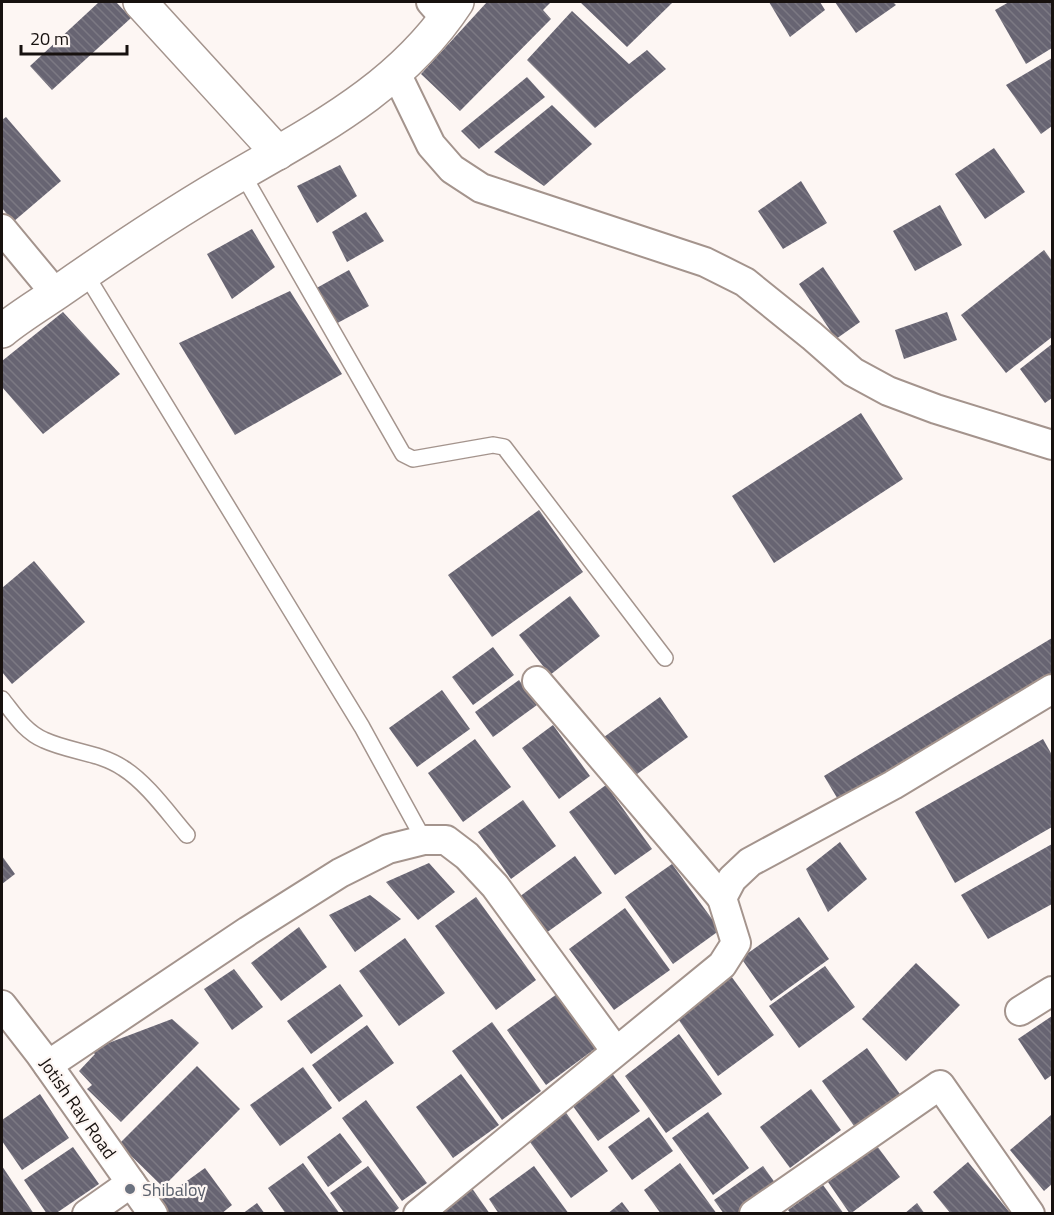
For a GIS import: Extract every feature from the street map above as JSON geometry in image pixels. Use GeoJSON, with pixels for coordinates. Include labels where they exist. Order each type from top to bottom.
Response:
{"type":"FeatureCollection","features":[{"type":"Feature","properties":{"kind":"street"},"geometry":{"type":"LineString","coordinates":[[140,2],[278,153]]}},
{"type":"Feature","properties":{"kind":"street"},"geometry":{"type":"LineString","coordinates":[[2,331],[85,273],[242,173],[341,116],[396,74],[444,7]]}},
{"type":"Feature","properties":{"kind":"street"},"geometry":{"type":"LineString","coordinates":[[396,74],[431,145],[452,169],[481,188],[705,262],[745,282],[853,372],[888,391],[936,409],[1053,445]]}},
{"type":"Feature","properties":{"kind":"street"},"geometry":{"type":"LineString","coordinates":[[2,229],[56,294]]}},
{"type":"Feature","properties":{"kind":"street"},"geometry":{"type":"LineString","coordinates":[[418,1214],[615,1050],[722,965],[736,943],[722,898],[537,681]]}},
{"type":"Feature","properties":{"kind":"street"},"geometry":{"type":"LineString","coordinates":[[722,898],[732,879],[750,862],[893,785],[1052,692]]}},
{"type":"Feature","properties":{"kind":"street"},"geometry":{"type":"LineString","coordinates":[[48,1065],[248,931],[340,873],[388,849],[424,840],[446,840],[467,856],[495,886],[615,1050]]}},
{"type":"Feature","properties":{"kind":"street"},"geometry":{"type":"LineString","coordinates":[[1020,1011],[1053,991]]}},
{"type":"Feature","properties":{"kind":"street","name":"Jotish Ray Road"},"geometry":{"type":"LineString","coordinates":[[2,1005],[48,1065],[153,1214]]}},
{"type":"Feature","properties":{"kind":"street"},"geometry":{"type":"LineString","coordinates":[[754,1214],[940,1085],[1030,1214]]}},
{"type":"Feature","properties":{"kind":"street"},"geometry":{"type":"LineString","coordinates":[[87,1214],[131,1183]]}},
{"type":"Feature","properties":{"kind":"lane"},"geometry":{"type":"LineString","coordinates":[[242,173],[403,454],[413,459],[493,445],[504,447],[665,658]]}},
{"type":"Feature","properties":{"kind":"lane"},"geometry":{"type":"LineString","coordinates":[[85,273],[362,727],[424,840]]}},
{"type":"Feature","properties":{"kind":"lane"},"geometry":{"type":"LineString","coordinates":[[2,699],[24,727],[43,740],[96,755],[123,768],[149,792],[187,835]]}},
{"type":"Feature","properties":{"kind":"building"},"geometry":{"type":"Polygon","coordinates":[[[99,2],[116,2],[131,18],[52,90],[30,66],[99,2]]]}},
{"type":"Feature","properties":{"kind":"building"},"geometry":{"type":"Polygon","coordinates":[[[487,2],[551,2],[543,10],[551,19],[460,111],[421,74],[487,2]]]}},
{"type":"Feature","properties":{"kind":"building"},"geometry":{"type":"Polygon","coordinates":[[[580,2],[673,2],[627,47],[580,2]]]}},
{"type":"Feature","properties":{"kind":"building"},"geometry":{"type":"Polygon","coordinates":[[[769,2],[820,2],[825,10],[790,37],[769,2]]]}},
{"type":"Feature","properties":{"kind":"building"},"geometry":{"type":"Polygon","coordinates":[[[835,2],[893,2],[896,5],[856,33],[835,2]]]}},
{"type":"Feature","properties":{"kind":"building"},"geometry":{"type":"Polygon","coordinates":[[[1009,2],[1052,2],[1052,48],[1026,64],[995,10],[1009,2]]]}},
{"type":"Feature","properties":{"kind":"building"},"geometry":{"type":"Polygon","coordinates":[[[572,11],[629,64],[647,50],[666,69],[595,128],[527,60],[572,11]]]}},
{"type":"Feature","properties":{"kind":"building"},"geometry":{"type":"Polygon","coordinates":[[[1052,58],[1052,126],[1041,134],[1006,85],[1052,58]]]}},
{"type":"Feature","properties":{"kind":"building"},"geometry":{"type":"Polygon","coordinates":[[[527,77],[545,97],[479,149],[461,131],[527,77]]]}},
{"type":"Feature","properties":{"kind":"building"},"geometry":{"type":"Polygon","coordinates":[[[552,105],[592,144],[544,186],[494,152],[552,105]]]}},
{"type":"Feature","properties":{"kind":"building"},"geometry":{"type":"Polygon","coordinates":[[[6,117],[61,181],[13,222],[2,208],[2,120],[6,117]]]}},
{"type":"Feature","properties":{"kind":"building"},"geometry":{"type":"Polygon","coordinates":[[[994,148],[1025,192],[985,219],[955,174],[994,148]]]}},
{"type":"Feature","properties":{"kind":"building"},"geometry":{"type":"Polygon","coordinates":[[[340,165],[357,196],[317,223],[297,186],[340,165]]]}},
{"type":"Feature","properties":{"kind":"building"},"geometry":{"type":"Polygon","coordinates":[[[801,181],[827,223],[783,249],[758,211],[801,181]]]}},
{"type":"Feature","properties":{"kind":"building"},"geometry":{"type":"Polygon","coordinates":[[[940,205],[962,245],[915,271],[893,231],[940,205]]]}},
{"type":"Feature","properties":{"kind":"building"},"geometry":{"type":"Polygon","coordinates":[[[366,212],[384,241],[347,262],[332,232],[366,212]]]}},
{"type":"Feature","properties":{"kind":"building"},"geometry":{"type":"Polygon","coordinates":[[[252,229],[275,267],[232,299],[207,254],[252,229]]]}},
{"type":"Feature","properties":{"kind":"building"},"geometry":{"type":"Polygon","coordinates":[[[1044,250],[1052,261],[1052,337],[1006,373],[961,315],[1044,250]]]}},
{"type":"Feature","properties":{"kind":"building"},"geometry":{"type":"Polygon","coordinates":[[[823,267],[860,322],[836,339],[799,284],[823,267]]]}},
{"type":"Feature","properties":{"kind":"building"},"geometry":{"type":"Polygon","coordinates":[[[349,270],[369,306],[332,326],[313,290],[349,270]]]}},
{"type":"Feature","properties":{"kind":"building"},"geometry":{"type":"Polygon","coordinates":[[[290,291],[342,374],[235,435],[179,343],[290,291]]]}},
{"type":"Feature","properties":{"kind":"building"},"geometry":{"type":"Polygon","coordinates":[[[63,312],[120,374],[43,434],[2,387],[2,361],[63,312]]]}},
{"type":"Feature","properties":{"kind":"building"},"geometry":{"type":"Polygon","coordinates":[[[947,312],[957,340],[904,359],[895,330],[947,312]]]}},
{"type":"Feature","properties":{"kind":"building"},"geometry":{"type":"Polygon","coordinates":[[[1052,344],[1052,398],[1045,403],[1020,369],[1052,344]]]}},
{"type":"Feature","properties":{"kind":"building"},"geometry":{"type":"Polygon","coordinates":[[[861,413],[903,479],[774,563],[732,496],[861,413]]]}},
{"type":"Feature","properties":{"kind":"building"},"geometry":{"type":"Polygon","coordinates":[[[539,510],[583,572],[492,637],[448,575],[539,510]]]}},
{"type":"Feature","properties":{"kind":"building"},"geometry":{"type":"Polygon","coordinates":[[[34,561],[85,622],[12,684],[2,672],[2,588],[34,561]]]}},
{"type":"Feature","properties":{"kind":"building"},"geometry":{"type":"Polygon","coordinates":[[[570,596],[600,636],[550,675],[519,635],[570,596]]]}},
{"type":"Feature","properties":{"kind":"building"},"geometry":{"type":"Polygon","coordinates":[[[1052,638],[1052,678],[842,806],[824,776],[1052,638]]]}},
{"type":"Feature","properties":{"kind":"building"},"geometry":{"type":"Polygon","coordinates":[[[493,647],[514,675],[473,705],[452,677],[493,647]]]}},
{"type":"Feature","properties":{"kind":"building"},"geometry":{"type":"Polygon","coordinates":[[[519,680],[537,705],[493,737],[475,712],[519,680]]]}},
{"type":"Feature","properties":{"kind":"building"},"geometry":{"type":"Polygon","coordinates":[[[442,690],[470,729],[417,767],[389,728],[442,690]]]}},
{"type":"Feature","properties":{"kind":"building"},"geometry":{"type":"Polygon","coordinates":[[[660,697],[688,737],[633,777],[604,737],[660,697]]]}},
{"type":"Feature","properties":{"kind":"building"},"geometry":{"type":"Polygon","coordinates":[[[553,725],[590,776],[559,799],[522,748],[553,725]]]}},
{"type":"Feature","properties":{"kind":"building"},"geometry":{"type":"Polygon","coordinates":[[[475,739],[511,787],[463,822],[428,773],[475,739]]]}},
{"type":"Feature","properties":{"kind":"building"},"geometry":{"type":"Polygon","coordinates":[[[1043,739],[1052,755],[1052,827],[955,883],[915,812],[1043,739]]]}},
{"type":"Feature","properties":{"kind":"building"},"geometry":{"type":"Polygon","coordinates":[[[606,785],[652,849],[615,875],[569,812],[606,785]]]}},
{"type":"Feature","properties":{"kind":"building"},"geometry":{"type":"Polygon","coordinates":[[[523,800],[556,846],[511,879],[478,832],[523,800]]]}},
{"type":"Feature","properties":{"kind":"building"},"geometry":{"type":"Polygon","coordinates":[[[840,842],[867,879],[828,912],[806,869],[840,842]]]}},
{"type":"Feature","properties":{"kind":"building"},"geometry":{"type":"Polygon","coordinates":[[[1052,844],[1052,904],[988,939],[961,895],[1052,844]]]}},
{"type":"Feature","properties":{"kind":"building"},"geometry":{"type":"Polygon","coordinates":[[[2,856],[15,874],[2,884],[2,856]]]}},
{"type":"Feature","properties":{"kind":"building"},"geometry":{"type":"Polygon","coordinates":[[[575,856],[602,893],[546,933],[519,897],[575,856]]]}},
{"type":"Feature","properties":{"kind":"building"},"geometry":{"type":"Polygon","coordinates":[[[429,863],[455,892],[418,920],[386,882],[429,863]]]}},
{"type":"Feature","properties":{"kind":"building"},"geometry":{"type":"Polygon","coordinates":[[[672,864],[720,930],[673,964],[625,897],[672,864]]]}},
{"type":"Feature","properties":{"kind":"building"},"geometry":{"type":"Polygon","coordinates":[[[370,895],[401,919],[355,952],[329,915],[370,895]]]}},
{"type":"Feature","properties":{"kind":"building"},"geometry":{"type":"Polygon","coordinates":[[[476,897],[536,980],[496,1010],[435,926],[476,897]]]}},
{"type":"Feature","properties":{"kind":"building"},"geometry":{"type":"Polygon","coordinates":[[[625,908],[670,970],[614,1010],[569,949],[625,908]]]}},
{"type":"Feature","properties":{"kind":"building"},"geometry":{"type":"Polygon","coordinates":[[[799,917],[829,959],[771,1001],[741,958],[799,917]]]}},
{"type":"Feature","properties":{"kind":"building"},"geometry":{"type":"Polygon","coordinates":[[[299,927],[327,967],[281,1001],[251,963],[299,927]]]}},
{"type":"Feature","properties":{"kind":"building"},"geometry":{"type":"Polygon","coordinates":[[[405,938],[445,993],[399,1026],[359,971],[405,938]]]}},
{"type":"Feature","properties":{"kind":"building"},"geometry":{"type":"Polygon","coordinates":[[[916,963],[960,1005],[906,1061],[862,1019],[916,963]]]}},
{"type":"Feature","properties":{"kind":"building"},"geometry":{"type":"Polygon","coordinates":[[[825,966],[855,1007],[799,1048],[769,1006],[825,966]]]}},
{"type":"Feature","properties":{"kind":"building"},"geometry":{"type":"Polygon","coordinates":[[[234,969],[263,1007],[232,1030],[204,989],[234,969]]]}},
{"type":"Feature","properties":{"kind":"building"},"geometry":{"type":"Polygon","coordinates":[[[731,976],[774,1035],[718,1076],[676,1016],[731,976]]]}},
{"type":"Feature","properties":{"kind":"building"},"geometry":{"type":"Polygon","coordinates":[[[340,984],[363,1016],[311,1054],[287,1021],[340,984]]]}},
{"type":"Feature","properties":{"kind":"building"},"geometry":{"type":"Polygon","coordinates":[[[557,994],[596,1048],[546,1085],[507,1030],[557,994]]]}},
{"type":"Feature","properties":{"kind":"building"},"geometry":{"type":"Polygon","coordinates":[[[1052,1016],[1052,1075],[1045,1080],[1018,1039],[1052,1016]]]}},
{"type":"Feature","properties":{"kind":"building"},"geometry":{"type":"Polygon","coordinates":[[[172,1019],[199,1043],[121,1122],[87,1089],[92,1085],[79,1071],[95,1054],[90,1050],[172,1019]]]}},
{"type":"Feature","properties":{"kind":"building"},"geometry":{"type":"Polygon","coordinates":[[[492,1022],[541,1091],[502,1120],[452,1051],[492,1022]]]}},
{"type":"Feature","properties":{"kind":"building"},"geometry":{"type":"Polygon","coordinates":[[[367,1025],[394,1063],[339,1102],[312,1065],[367,1025]]]}},
{"type":"Feature","properties":{"kind":"building"},"geometry":{"type":"Polygon","coordinates":[[[679,1034],[722,1094],[666,1133],[625,1076],[679,1034]]]}},
{"type":"Feature","properties":{"kind":"building"},"geometry":{"type":"Polygon","coordinates":[[[867,1048],[902,1097],[857,1130],[822,1081],[867,1048]]]}},
{"type":"Feature","properties":{"kind":"building"},"geometry":{"type":"Polygon","coordinates":[[[197,1066],[240,1109],[163,1187],[119,1144],[197,1066]]]}},
{"type":"Feature","properties":{"kind":"building"},"geometry":{"type":"Polygon","coordinates":[[[303,1067],[332,1108],[280,1146],[250,1105],[303,1067]]]}},
{"type":"Feature","properties":{"kind":"building"},"geometry":{"type":"Polygon","coordinates":[[[611,1072],[640,1111],[598,1141],[570,1102],[611,1072]]]}},
{"type":"Feature","properties":{"kind":"building"},"geometry":{"type":"Polygon","coordinates":[[[461,1074],[499,1125],[453,1158],[416,1107],[461,1074]]]}},
{"type":"Feature","properties":{"kind":"building"},"geometry":{"type":"Polygon","coordinates":[[[811,1089],[841,1130],[790,1168],[760,1127],[811,1089]]]}},
{"type":"Feature","properties":{"kind":"building"},"geometry":{"type":"Polygon","coordinates":[[[40,1094],[69,1138],[22,1170],[2,1141],[2,1120],[40,1094]]]}},
{"type":"Feature","properties":{"kind":"building"},"geometry":{"type":"Polygon","coordinates":[[[366,1100],[427,1183],[402,1201],[342,1118],[366,1100]]]}},
{"type":"Feature","properties":{"kind":"building"},"geometry":{"type":"Polygon","coordinates":[[[564,1110],[608,1171],[571,1198],[527,1138],[564,1110]]]}},
{"type":"Feature","properties":{"kind":"building"},"geometry":{"type":"Polygon","coordinates":[[[708,1112],[749,1168],[713,1195],[672,1138],[708,1112]]]}},
{"type":"Feature","properties":{"kind":"building"},"geometry":{"type":"Polygon","coordinates":[[[1051,1115],[1052,1184],[1044,1191],[1010,1150],[1051,1115]]]}},
{"type":"Feature","properties":{"kind":"building"},"geometry":{"type":"Polygon","coordinates":[[[649,1117],[673,1151],[632,1180],[608,1147],[649,1117]]]}},
{"type":"Feature","properties":{"kind":"building"},"geometry":{"type":"Polygon","coordinates":[[[340,1133],[362,1162],[328,1187],[307,1157],[340,1133]]]}},
{"type":"Feature","properties":{"kind":"building"},"geometry":{"type":"Polygon","coordinates":[[[877,1146],[900,1177],[850,1214],[828,1182],[877,1146]]]}},
{"type":"Feature","properties":{"kind":"building"},"geometry":{"type":"Polygon","coordinates":[[[73,1147],[99,1184],[55,1214],[47,1214],[24,1180],[73,1147]]]}},
{"type":"Feature","properties":{"kind":"building"},"geometry":{"type":"Polygon","coordinates":[[[968,1162],[1011,1214],[951,1214],[933,1192],[968,1162]]]}},
{"type":"Feature","properties":{"kind":"building"},"geometry":{"type":"Polygon","coordinates":[[[303,1163],[340,1214],[286,1214],[268,1188],[303,1163]]]}},
{"type":"Feature","properties":{"kind":"building"},"geometry":{"type":"Polygon","coordinates":[[[680,1163],[717,1214],[661,1214],[644,1190],[680,1163]]]}},
{"type":"Feature","properties":{"kind":"building"},"geometry":{"type":"Polygon","coordinates":[[[2,1166],[34,1214],[2,1214],[2,1166]]]}},
{"type":"Feature","properties":{"kind":"building"},"geometry":{"type":"Polygon","coordinates":[[[368,1166],[399,1208],[392,1214],[345,1214],[330,1193],[368,1166]]]}},
{"type":"Feature","properties":{"kind":"building"},"geometry":{"type":"Polygon","coordinates":[[[534,1166],[569,1214],[499,1214],[489,1199],[534,1166]]]}},
{"type":"Feature","properties":{"kind":"building"},"geometry":{"type":"Polygon","coordinates":[[[763,1166],[778,1187],[743,1214],[724,1214],[714,1200],[763,1166]]]}},
{"type":"Feature","properties":{"kind":"building"},"geometry":{"type":"Polygon","coordinates":[[[205,1168],[232,1205],[221,1214],[168,1214],[159,1201],[205,1168]]]}},
{"type":"Feature","properties":{"kind":"building"},"geometry":{"type":"Polygon","coordinates":[[[469,1184],[490,1214],[429,1214],[469,1184]]]}},
{"type":"Feature","properties":{"kind":"building"},"geometry":{"type":"Polygon","coordinates":[[[823,1185],[844,1214],[791,1214],[788,1210],[823,1185]]]}},
{"type":"Feature","properties":{"kind":"building"},"geometry":{"type":"Polygon","coordinates":[[[622,1202],[631,1214],[607,1214],[622,1202]]]}},
{"type":"Feature","properties":{"kind":"building"},"geometry":{"type":"Polygon","coordinates":[[[257,1203],[265,1214],[242,1214],[257,1203]]]}},
{"type":"Feature","properties":{"kind":"building"},"geometry":{"type":"Polygon","coordinates":[[[917,1203],[925,1214],[904,1214],[917,1203]]]}},
{"type":"Feature","properties":{"kind":"place","name":"Shibaloy"},"geometry":{"type":"Point","coordinates":[130,1189]}}]}
